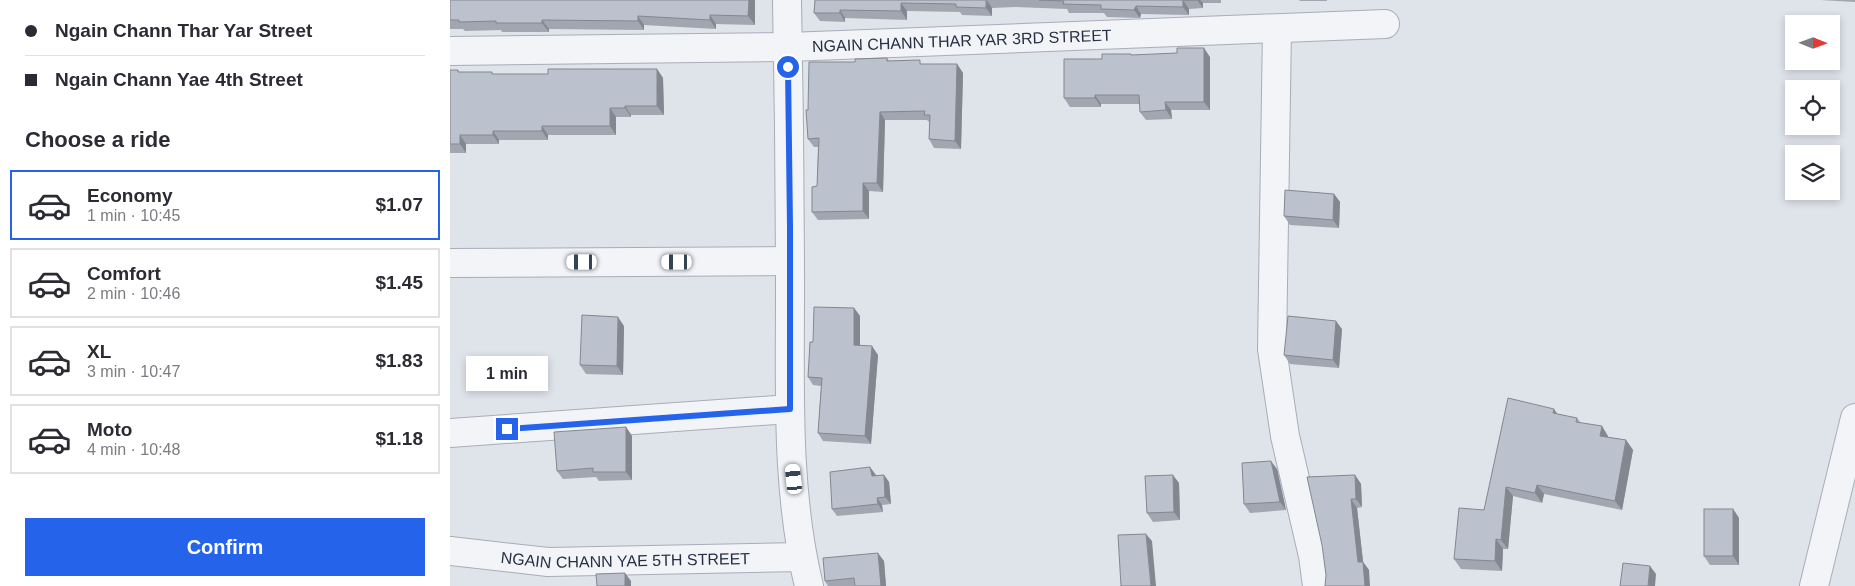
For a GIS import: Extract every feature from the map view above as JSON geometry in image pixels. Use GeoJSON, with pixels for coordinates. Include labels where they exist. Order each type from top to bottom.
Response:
{"type":"FeatureCollection","features":[{"type":"Feature","properties":{"kind":"street"},"geometry":{"type":"LineString","coordinates":[[787,0],[790,440],[802,558],[809,586]]}},
{"type":"Feature","properties":{"kind":"street","name":"NGAIN CHANN THAR YAR 3RD STREET"},"geometry":{"type":"LineString","coordinates":[[450,51],[788,47],[1385,24]]}},
{"type":"Feature","properties":{"kind":"street"},"geometry":{"type":"LineString","coordinates":[[1277,29],[1272,349],[1284,436],[1313,556],[1317,586]]}},
{"type":"Feature","properties":{"kind":"street"},"geometry":{"type":"LineString","coordinates":[[450,263],[790,261]]}},
{"type":"Feature","properties":{"kind":"street"},"geometry":{"type":"LineString","coordinates":[[450,433],[790,409]]}},
{"type":"Feature","properties":{"kind":"street"},"geometry":{"type":"LineString","coordinates":[[1814,586],[1854,424]]}},
{"type":"Feature","properties":{"kind":"street","name":"NGAIN CHANN YAE 5TH STREET"},"geometry":{"type":"LineString","coordinates":[[450,551],[548,562],[802,558]]}},
{"type":"Feature","properties":{"kind":"building"},"geometry":{"type":"Polygon","coordinates":[[[450,0],[749,0],[748,16],[710,15],[710,20],[638,16],[638,21],[542,20],[542,23],[496,23],[496,21],[459,22],[459,20],[450,20],[450,0]]]}},
{"type":"Feature","properties":{"kind":"building"},"geometry":{"type":"Polygon","coordinates":[[[815,0],[986,0],[986,8],[956,7],[956,4],[901,3],[901,11],[840,10],[840,13],[814,13],[815,0]]]}},
{"type":"Feature","properties":{"kind":"building"},"geometry":{"type":"Polygon","coordinates":[[[1039,0],[1183,0],[1183,7],[1136,6],[1134,10],[1101,9],[1101,5],[1063,4],[1064,1],[1039,0]]]}},
{"type":"Feature","properties":{"kind":"building"},"geometry":{"type":"Polygon","coordinates":[[[1177,48],[1204,48],[1204,102],[1165,102],[1166,110],[1140,112],[1139,95],[1095,95],[1095,98],[1064,98],[1064,59],[1102,59],[1102,54],[1177,53],[1177,48]]]}},
{"type":"Feature","properties":{"kind":"building"},"geometry":{"type":"Polygon","coordinates":[[[887,58],[887,61],[920,60],[920,64],[957,64],[955,141],[929,139],[930,115],[924,115],[925,111],[880,112],[877,183],[863,183],[863,211],[812,212],[812,187],[817,186],[819,138],[808,139],[806,110],[808,110],[809,62],[855,62],[855,59],[887,58]]]}},
{"type":"Feature","properties":{"kind":"building"},"geometry":{"type":"Polygon","coordinates":[[[548,69],[657,69],[657,106],[610,108],[610,126],[542,126],[542,131],[493,131],[493,135],[460,135],[460,144],[450,144],[450,70],[458,70],[458,72],[492,72],[492,74],[548,74],[548,69]]]}},
{"type":"Feature","properties":{"kind":"building"},"geometry":{"type":"Polygon","coordinates":[[[1285,190],[1334,194],[1333,220],[1284,216],[1285,190]]]}},
{"type":"Feature","properties":{"kind":"building"},"geometry":{"type":"Polygon","coordinates":[[[814,307],[854,308],[854,345],[872,346],[865,436],[818,433],[822,378],[808,377],[810,342],[813,342],[814,307]]]}},
{"type":"Feature","properties":{"kind":"building"},"geometry":{"type":"Polygon","coordinates":[[[582,315],[618,317],[617,366],[580,365],[582,315]]]}},
{"type":"Feature","properties":{"kind":"building"},"geometry":{"type":"Polygon","coordinates":[[[1288,316],[1336,321],[1333,360],[1284,355],[1288,316]]]}},
{"type":"Feature","properties":{"kind":"building"},"geometry":{"type":"Polygon","coordinates":[[[1508,398],[1554,409],[1553,413],[1577,418],[1576,422],[1602,426],[1600,436],[1626,440],[1615,501],[1537,485],[1535,493],[1506,487],[1501,540],[1496,539],[1495,561],[1454,559],[1459,508],[1484,510],[1508,398]]]}},
{"type":"Feature","properties":{"kind":"building"},"geometry":{"type":"Polygon","coordinates":[[[626,427],[626,472],[593,472],[593,468],[557,471],[554,432],[626,427]]]}},
{"type":"Feature","properties":{"kind":"building"},"geometry":{"type":"Polygon","coordinates":[[[1271,461],[1280,502],[1244,504],[1242,463],[1271,461]]]}},
{"type":"Feature","properties":{"kind":"building"},"geometry":{"type":"Polygon","coordinates":[[[870,467],[872,476],[884,475],[885,497],[877,498],[878,504],[832,509],[830,472],[870,467]]]}},
{"type":"Feature","properties":{"kind":"building"},"geometry":{"type":"Polygon","coordinates":[[[1173,475],[1174,512],[1147,513],[1145,476],[1173,475]]]}},
{"type":"Feature","properties":{"kind":"building"},"geometry":{"type":"Polygon","coordinates":[[[1355,475],[1356,499],[1351,499],[1358,562],[1363,562],[1365,586],[1325,586],[1326,575],[1322,545],[1307,477],[1355,475]]]}},
{"type":"Feature","properties":{"kind":"building"},"geometry":{"type":"Polygon","coordinates":[[[1704,509],[1733,509],[1733,556],[1704,556],[1704,509]]]}},
{"type":"Feature","properties":{"kind":"building"},"geometry":{"type":"Polygon","coordinates":[[[1146,534],[1151,586],[1121,586],[1118,535],[1146,534]]]}},
{"type":"Feature","properties":{"kind":"building"},"geometry":{"type":"Polygon","coordinates":[[[878,553],[881,586],[855,586],[854,578],[825,581],[823,558],[878,553]]]}},
{"type":"Feature","properties":{"kind":"building"},"geometry":{"type":"Polygon","coordinates":[[[1623,563],[1650,566],[1648,586],[1620,586],[1623,563]]]}},
{"type":"Feature","properties":{"kind":"building"},"geometry":{"type":"Polygon","coordinates":[[[625,573],[625,586],[597,586],[596,574],[625,573]]]}},
{"type":"Feature","properties":{"kind":"route"},"geometry":{"type":"LineString","coordinates":[[507,429],[790,409],[788,67]]}}]}
